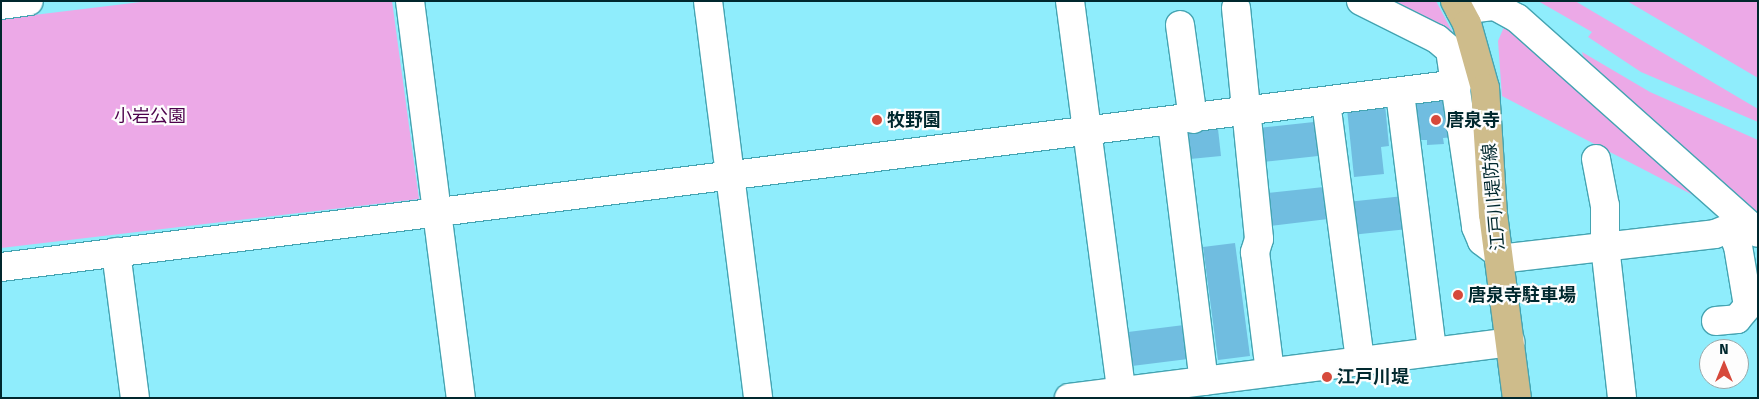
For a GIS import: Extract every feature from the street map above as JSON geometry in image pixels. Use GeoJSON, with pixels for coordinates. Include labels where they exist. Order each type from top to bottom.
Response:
{"type":"FeatureCollection","features":[{"type":"Feature","properties":{"kind":"main road","name":"江戸川堤防線"},"geometry":{"type":"LineString","coordinates":[[1458,6],[1485,88],[1498,256],[1517,398]]}},
{"type":"Feature","properties":{"kind":"street"},"geometry":{"type":"LineString","coordinates":[[1,5],[29,1]]}},
{"type":"Feature","properties":{"kind":"street"},"geometry":{"type":"LineString","coordinates":[[410,1],[461,398]]}},
{"type":"Feature","properties":{"kind":"street"},"geometry":{"type":"LineString","coordinates":[[708,1],[758,398]]}},
{"type":"Feature","properties":{"kind":"street"},"geometry":{"type":"LineString","coordinates":[[1070,1],[1121,395]]}},
{"type":"Feature","properties":{"kind":"street"},"geometry":{"type":"LineString","coordinates":[[1361,1],[1438,39],[1450,50],[1458,84],[1476,227],[1482,241],[1498,256],[1715,234],[1742,226]]}},
{"type":"Feature","properties":{"kind":"street"},"geometry":{"type":"LineString","coordinates":[[1458,6],[1496,6],[1517,18],[1742,226]]}},
{"type":"Feature","properties":{"kind":"street"},"geometry":{"type":"LineString","coordinates":[[1236,8],[1259,239],[1254,252],[1270,372]]}},
{"type":"Feature","properties":{"kind":"street"},"geometry":{"type":"LineString","coordinates":[[1180,25],[1182,120],[1204,381]]}},
{"type":"Feature","properties":{"kind":"street"},"geometry":{"type":"LineString","coordinates":[[1,267],[1400,93],[1458,84]]}},
{"type":"Feature","properties":{"kind":"street"},"geometry":{"type":"LineString","coordinates":[[1400,93],[1432,351]]}},
{"type":"Feature","properties":{"kind":"street"},"geometry":{"type":"LineString","coordinates":[[1326,102],[1360,361]]}},
{"type":"Feature","properties":{"kind":"street"},"geometry":{"type":"LineString","coordinates":[[1596,159],[1605,206],[1605,246],[1622,398]]}},
{"type":"Feature","properties":{"kind":"street"},"geometry":{"type":"LineString","coordinates":[[1716,322],[1737,320],[1748,306],[1738,246],[1742,226]]}},
{"type":"Feature","properties":{"kind":"street"},"geometry":{"type":"LineString","coordinates":[[116,252],[135,398]]}},
{"type":"Feature","properties":{"kind":"street"},"geometry":{"type":"LineString","coordinates":[[1069,398],[1121,395],[1270,372],[1510,342]]}},
{"type":"Feature","properties":{"kind":"green space","name":"小岩公園"},"geometry":{"type":"Polygon","coordinates":[[[149,1],[392,1],[419,199],[1,248],[1,19],[149,1]]]}},
{"type":"Feature","properties":{"kind":"green space"},"geometry":{"type":"Polygon","coordinates":[[[1380,1],[1436,1],[1454,35],[1398,10],[1380,1]]]}},
{"type":"Feature","properties":{"kind":"green space"},"geometry":{"type":"Polygon","coordinates":[[[1538,1],[1575,1],[1758,109],[1758,122],[1641,72],[1588,37],[1592,32],[1538,1]]]}},
{"type":"Feature","properties":{"kind":"green space"},"geometry":{"type":"Polygon","coordinates":[[[1627,1],[1758,1],[1758,78],[1627,1]]]}},
{"type":"Feature","properties":{"kind":"green space"},"geometry":{"type":"Polygon","coordinates":[[[1504,27],[1512,27],[1714,206],[1502,96],[1498,41],[1504,27]]]}},
{"type":"Feature","properties":{"kind":"green space"},"geometry":{"type":"Polygon","coordinates":[[[1582,52],[1650,92],[1758,140],[1758,222],[1585,62],[1582,52]]]}},
{"type":"Feature","properties":{"kind":"building"},"geometry":{"type":"Polygon","coordinates":[[[1452,97],[1454,137],[1443,138],[1444,144],[1427,145],[1427,140],[1414,140],[1412,100],[1452,97]]]}},
{"type":"Feature","properties":{"kind":"building"},"geometry":{"type":"Polygon","coordinates":[[[1385,104],[1389,146],[1381,147],[1384,174],[1354,177],[1347,109],[1385,104]]]}},
{"type":"Feature","properties":{"kind":"building"},"geometry":{"type":"Polygon","coordinates":[[[1314,122],[1318,156],[1262,162],[1258,128],[1314,122]]]}},
{"type":"Feature","properties":{"kind":"building"},"geometry":{"type":"Polygon","coordinates":[[[1218,129],[1221,156],[1190,159],[1187,132],[1218,129]]]}},
{"type":"Feature","properties":{"kind":"building"},"geometry":{"type":"Polygon","coordinates":[[[1324,187],[1328,219],[1270,226],[1267,193],[1324,187]]]}},
{"type":"Feature","properties":{"kind":"building"},"geometry":{"type":"Polygon","coordinates":[[[1404,196],[1408,229],[1351,235],[1347,202],[1404,196]]]}},
{"type":"Feature","properties":{"kind":"building"},"geometry":{"type":"Polygon","coordinates":[[[1235,243],[1250,356],[1218,360],[1203,247],[1235,243]]]}},
{"type":"Feature","properties":{"kind":"building"},"geometry":{"type":"Polygon","coordinates":[[[1184,325],[1188,359],[1132,366],[1128,332],[1184,325]]]}},
{"type":"Feature","properties":{"kind":"place","name":"牧野園"},"geometry":{"type":"Point","coordinates":[877,120]}},
{"type":"Feature","properties":{"kind":"place","name":"唐泉寺"},"geometry":{"type":"Point","coordinates":[1436,120]}},
{"type":"Feature","properties":{"kind":"place","name":"唐泉寺駐車場"},"geometry":{"type":"Point","coordinates":[1458,295]}},
{"type":"Feature","properties":{"kind":"place","name":"江戸川堤"},"geometry":{"type":"Point","coordinates":[1327,377]}}]}
